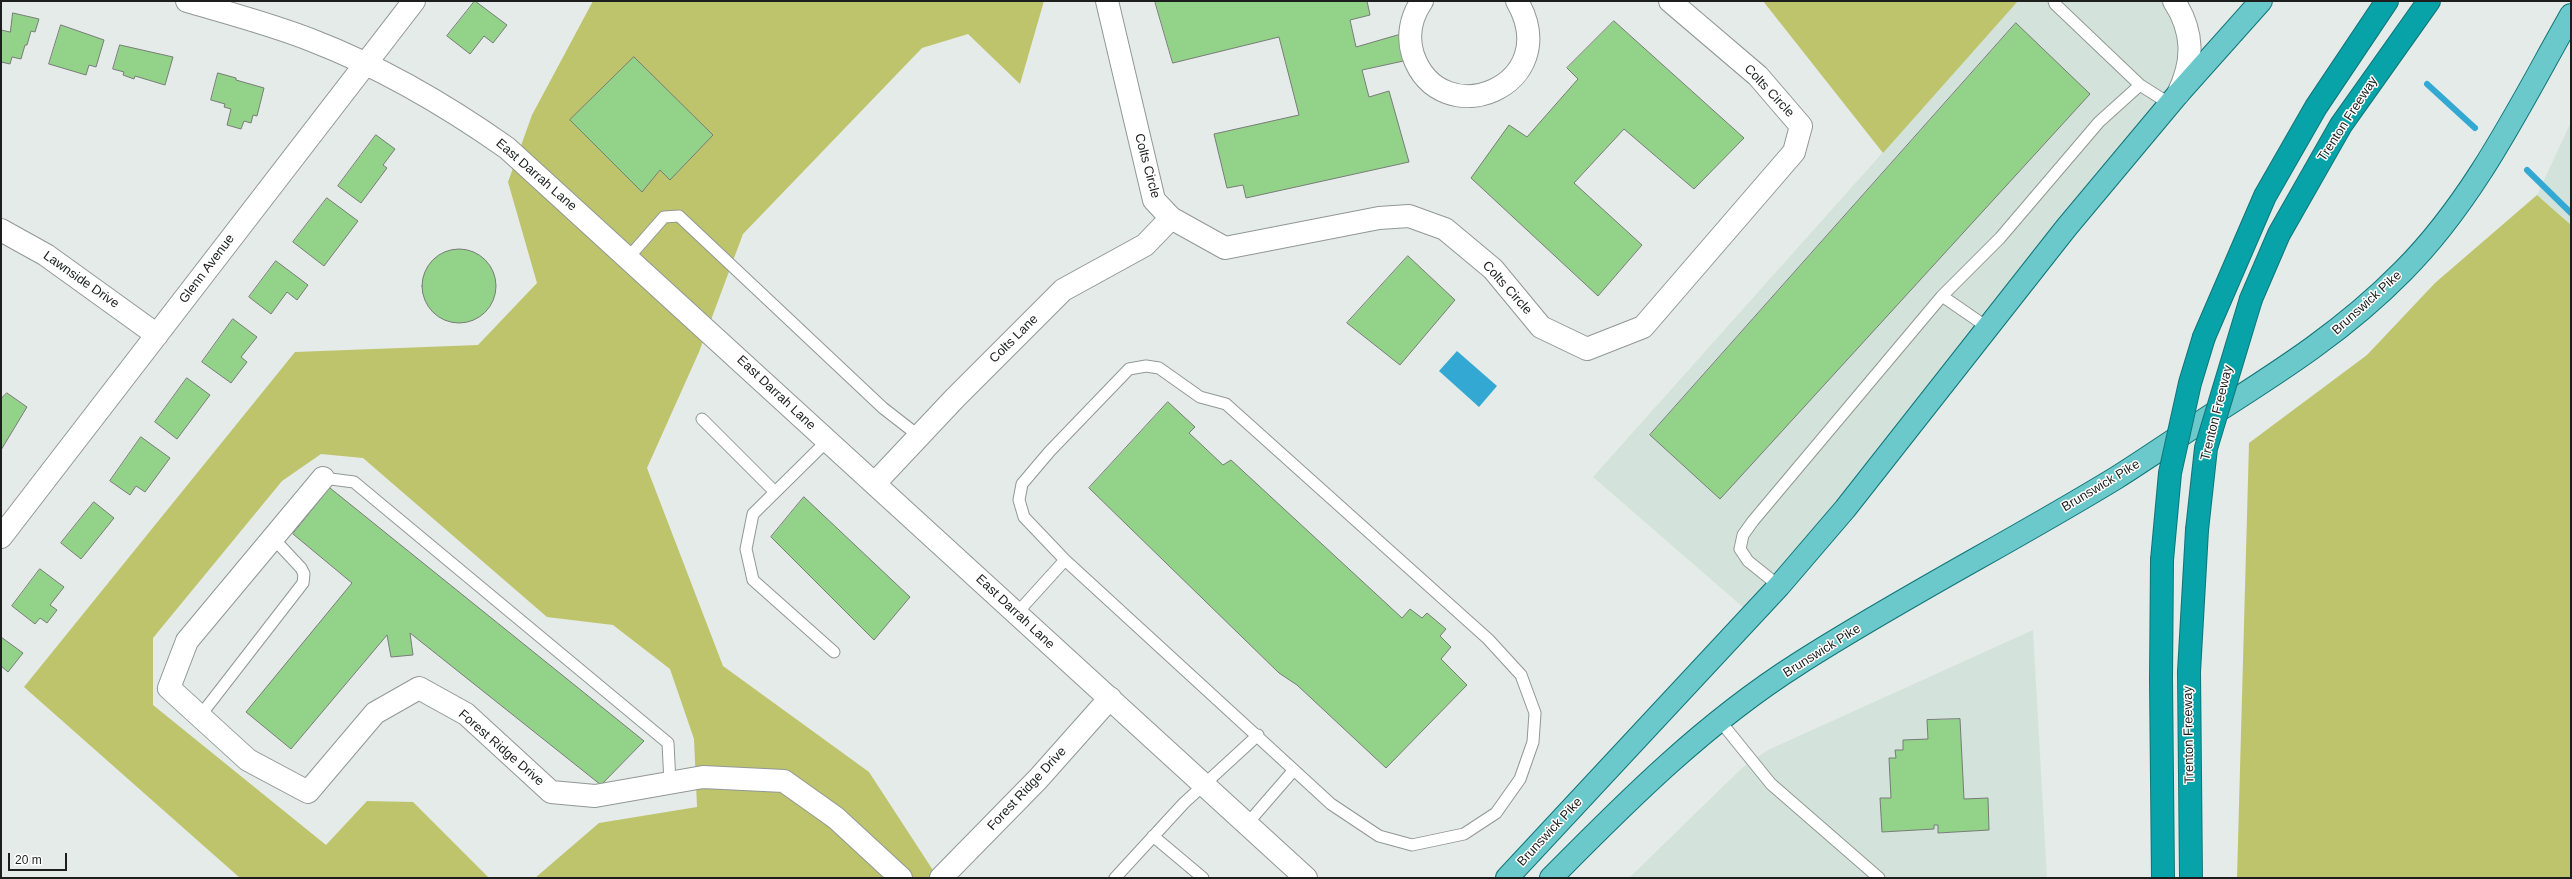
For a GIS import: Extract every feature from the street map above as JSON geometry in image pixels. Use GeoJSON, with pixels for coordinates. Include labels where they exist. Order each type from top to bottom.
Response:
{"type":"FeatureCollection","features":[{"type":"Feature","properties":{"kind":"highway"},"geometry":{"type":"LineString","coordinates":[[2163,878],[2162,560],[2170,473],[2190,383],[2204,337],[2265,196],[2316,108],[2387,1]]}},
{"type":"Feature","properties":{"kind":"highway","name":"Trenton Freeway"},"geometry":{"type":"LineString","coordinates":[[2191,878],[2189,672],[2197,530],[2206,448],[2251,299],[2278,234],[2342,125],[2429,1]]}},
{"type":"Feature","properties":{"kind":"main road","name":"Brunswick Pike"},"geometry":{"type":"LineString","coordinates":[[1507,878],[1779,586],[1845,509],[2066,228],[2174,99],[2261,1]]}},
{"type":"Feature","properties":{"kind":"main road","name":"Brunswick Pike"},"geometry":{"type":"LineString","coordinates":[[1551,878],[1629,798],[1687,746],[1749,698],[1809,658],[2115,478],[2317,347],[2368,306],[2406,268],[2442,227],[2475,180],[2571,15]]}},
{"type":"Feature","properties":{"kind":"street","name":"East Darrah Lane"},"geometry":{"type":"LineString","coordinates":[[187,1],[278,28],[365,63],[424,94],[507,148],[1306,878]]}},
{"type":"Feature","properties":{"kind":"street","name":"Glenn Avenue"},"geometry":{"type":"LineString","coordinates":[[1,537],[414,1]]}},
{"type":"Feature","properties":{"kind":"street","name":"Colts Circle"},"geometry":{"type":"LineString","coordinates":[[1107,1],[1154,200],[1171,218],[1225,248],[1379,218],[1408,216],[1445,229],[1494,269],[1541,327],[1587,350],[1643,327],[1794,152],[1800,126],[1758,76],[1670,1]]}},
{"type":"Feature","properties":{"kind":"street"},"geometry":{"type":"LineString","coordinates":[[1422,1],[1416,10],[1410,28],[1410,47],[1416,65],[1428,80],[1444,91],[1462,96],[1483,95],[1502,87],[1517,74],[1526,56],[1529,36],[1525,16],[1517,1]]}},
{"type":"Feature","properties":{"kind":"street"},"geometry":{"type":"LineString","coordinates":[[2174,1],[2184,18],[2190,38],[2191,50],[2187,75],[2174,99]]}},
{"type":"Feature","properties":{"kind":"street","name":"Colts Lane"},"geometry":{"type":"LineString","coordinates":[[875,483],[919,436],[1063,290],[1145,245],[1171,218]]}},
{"type":"Feature","properties":{"kind":"street","name":"Lawnside Drive"},"geometry":{"type":"LineString","coordinates":[[1,230],[46,255],[157,335]]}},
{"type":"Feature","properties":{"kind":"street","name":"Forest Ridge Drive"},"geometry":{"type":"LineString","coordinates":[[323,478],[188,641],[169,688],[248,760],[308,792],[375,713],[419,688],[466,714],[550,792],[595,796],[703,777],[784,781],[836,818],[901,878]]}},
{"type":"Feature","properties":{"kind":"street","name":"Forest Ridge Drive"},"geometry":{"type":"LineString","coordinates":[[941,878],[1038,779],[1110,698]]}},
{"type":"Feature","properties":{"kind":"lane"},"geometry":{"type":"LineString","coordinates":[[2054,1],[2055,4],[2140,85],[2174,99]]}},
{"type":"Feature","properties":{"kind":"lane"},"geometry":{"type":"LineString","coordinates":[[1779,586],[1748,562],[1740,549],[1743,535],[1942,296],[2000,238],[2099,122],[2140,85]]}},
{"type":"Feature","properties":{"kind":"lane"},"geometry":{"type":"LineString","coordinates":[[628,258],[664,217],[679,216],[883,408],[919,436]]}},
{"type":"Feature","properties":{"kind":"lane"},"geometry":{"type":"LineString","coordinates":[[1942,296],[1987,327]]}},
{"type":"Feature","properties":{"kind":"lane"},"geometry":{"type":"LineString","coordinates":[[1146,366],[1159,368],[1200,397],[1226,404],[1488,639],[1522,675],[1535,713],[1533,742],[1520,779],[1496,813],[1464,834],[1412,845],[1379,836],[1331,804],[1293,771],[1258,735],[1065,560],[1024,517],[1019,500],[1022,484],[1050,451],[1129,369],[1146,366]]}},
{"type":"Feature","properties":{"kind":"lane"},"geometry":{"type":"LineString","coordinates":[[702,419],[775,492]]}},
{"type":"Feature","properties":{"kind":"lane"},"geometry":{"type":"LineString","coordinates":[[828,440],[753,514],[746,549],[753,580],[834,652]]}},
{"type":"Feature","properties":{"kind":"lane"},"geometry":{"type":"LineString","coordinates":[[323,478],[354,482],[668,743],[670,783]]}},
{"type":"Feature","properties":{"kind":"lane"},"geometry":{"type":"LineString","coordinates":[[200,716],[303,583],[304,574],[297,561],[273,538]]}},
{"type":"Feature","properties":{"kind":"lane"},"geometry":{"type":"LineString","coordinates":[[1017,613],[1065,560]]}},
{"type":"Feature","properties":{"kind":"lane"},"geometry":{"type":"LineString","coordinates":[[1720,721],[1771,784],[1879,878]]}},
{"type":"Feature","properties":{"kind":"lane"},"geometry":{"type":"LineString","coordinates":[[1115,878],[1184,803],[1258,735]]}},
{"type":"Feature","properties":{"kind":"lane"},"geometry":{"type":"LineString","coordinates":[[1247,824],[1293,771]]}},
{"type":"Feature","properties":{"kind":"lane"},"geometry":{"type":"LineString","coordinates":[[1153,836],[1203,878]]}},
{"type":"Feature","properties":{"kind":"shaded area"},"geometry":{"type":"Polygon","coordinates":[[[2018,1],[2174,1],[2187,75],[1752,615],[1593,477],[2018,1]]]}},
{"type":"Feature","properties":{"kind":"shaded area"},"geometry":{"type":"Polygon","coordinates":[[[2571,122],[2571,225],[2537,195],[2571,122]]]}},
{"type":"Feature","properties":{"kind":"shaded area"},"geometry":{"type":"Polygon","coordinates":[[[2033,630],[2047,878],[1629,878],[1742,768],[1768,750],[2033,630]]]}},
{"type":"Feature","properties":{"kind":"green space"},"geometry":{"type":"Polygon","coordinates":[[[593,1],[1044,1],[1020,84],[968,34],[922,48],[743,234],[699,352],[647,468],[723,666],[869,772],[938,878],[535,878],[599,823],[697,807],[694,739],[670,669],[613,625],[547,617],[363,458],[321,454],[282,481],[153,638],[153,705],[326,845],[367,801],[413,802],[488,877],[529,878],[240,878],[24,687],[295,352],[478,345],[537,283],[508,182],[532,115],[593,1]]]}},
{"type":"Feature","properties":{"kind":"green space"},"geometry":{"type":"Polygon","coordinates":[[[1763,1],[2018,1],[1883,153],[1763,1]]]}},
{"type":"Feature","properties":{"kind":"green space"},"geometry":{"type":"Polygon","coordinates":[[[2537,195],[2571,225],[2571,878],[2237,878],[2249,443],[2367,355],[2435,283],[2537,195]]]}},
{"type":"Feature","properties":{"kind":"water"},"geometry":{"type":"Polygon","coordinates":[[[1457,351],[1497,386],[1479,407],[1439,371],[1457,351]]]}},
{"type":"Feature","properties":{"kind":"building"},"geometry":{"type":"Polygon","coordinates":[[[475,1],[507,25],[493,43],[484,36],[470,54],[447,36],[475,1]]]}},
{"type":"Feature","properties":{"kind":"building"},"geometry":{"type":"Polygon","coordinates":[[[1155,1],[1367,1],[1370,15],[1350,20],[1356,47],[1401,34],[1408,60],[1362,70],[1369,97],[1389,91],[1409,162],[1246,198],[1243,185],[1227,188],[1214,134],[1299,115],[1279,37],[1173,63],[1155,1]]]}},
{"type":"Feature","properties":{"kind":"building"},"geometry":{"type":"Polygon","coordinates":[[[13,13],[39,19],[35,32],[31,31],[21,59],[12,57],[10,64],[1,62],[1,30],[10,32],[13,13]]]}},
{"type":"Feature","properties":{"kind":"building"},"geometry":{"type":"Polygon","coordinates":[[[1614,21],[1744,138],[1694,189],[1624,129],[1574,183],[1642,245],[1598,296],[1471,178],[1509,125],[1527,137],[1578,79],[1567,68],[1614,21]]]}},
{"type":"Feature","properties":{"kind":"building"},"geometry":{"type":"Polygon","coordinates":[[[2016,23],[2090,94],[1720,499],[1650,435],[2016,23]]]}},
{"type":"Feature","properties":{"kind":"building"},"geometry":{"type":"Polygon","coordinates":[[[61,25],[104,40],[96,67],[89,65],[86,75],[49,64],[61,25]]]}},
{"type":"Feature","properties":{"kind":"building"},"geometry":{"type":"Polygon","coordinates":[[[120,45],[173,57],[165,85],[135,76],[134,79],[123,75],[124,72],[113,69],[120,45]]]}},
{"type":"Feature","properties":{"kind":"building"},"geometry":{"type":"Polygon","coordinates":[[[634,57],[713,135],[670,180],[660,170],[642,192],[570,120],[634,57]]]}},
{"type":"Feature","properties":{"kind":"building"},"geometry":{"type":"Polygon","coordinates":[[[218,73],[264,88],[257,116],[253,115],[251,123],[244,121],[241,129],[227,125],[231,109],[224,107],[225,104],[211,100],[218,73]]]}},
{"type":"Feature","properties":{"kind":"building"},"geometry":{"type":"Polygon","coordinates":[[[376,135],[395,149],[383,165],[387,168],[361,203],[338,186],[376,135]]]}},
{"type":"Feature","properties":{"kind":"building"},"geometry":{"type":"Polygon","coordinates":[[[327,198],[358,221],[324,266],[293,242],[327,198]]]}},
{"type":"Feature","properties":{"kind":"building"},"geometry":{"type":"Polygon","coordinates":[[[459,249],[480,255],[490,265],[496,286],[490,307],[480,317],[459,323],[438,317],[428,307],[422,286],[428,265],[438,255],[459,249]]]}},
{"type":"Feature","properties":{"kind":"building"},"geometry":{"type":"Polygon","coordinates":[[[1408,256],[1455,300],[1400,365],[1347,323],[1408,256]]]}},
{"type":"Feature","properties":{"kind":"building"},"geometry":{"type":"Polygon","coordinates":[[[276,261],[308,285],[297,300],[287,292],[271,314],[249,297],[276,261]]]}},
{"type":"Feature","properties":{"kind":"building"},"geometry":{"type":"Polygon","coordinates":[[[233,319],[257,337],[241,357],[247,362],[231,383],[202,362],[233,319]]]}},
{"type":"Feature","properties":{"kind":"building"},"geometry":{"type":"Polygon","coordinates":[[[187,378],[210,395],[177,439],[155,422],[187,378]]]}},
{"type":"Feature","properties":{"kind":"building"},"geometry":{"type":"Polygon","coordinates":[[[7,393],[27,407],[1,450],[1,399],[7,393]]]}},
{"type":"Feature","properties":{"kind":"building"},"geometry":{"type":"Polygon","coordinates":[[[1168,402],[1195,427],[1189,433],[1223,465],[1231,460],[1402,618],[1410,609],[1422,618],[1427,613],[1446,629],[1440,636],[1451,647],[1441,659],[1467,685],[1386,768],[1297,685],[1279,673],[1089,488],[1168,402]]]}},
{"type":"Feature","properties":{"kind":"building"},"geometry":{"type":"Polygon","coordinates":[[[141,437],[170,458],[145,492],[136,486],[130,495],[110,481],[141,437]]]}},
{"type":"Feature","properties":{"kind":"building"},"geometry":{"type":"Polygon","coordinates":[[[330,488],[644,741],[601,785],[410,633],[413,655],[391,657],[387,635],[291,749],[246,712],[352,583],[293,534],[330,488]]]}},
{"type":"Feature","properties":{"kind":"building"},"geometry":{"type":"Polygon","coordinates":[[[804,497],[910,597],[874,640],[771,537],[804,497]]]}},
{"type":"Feature","properties":{"kind":"building"},"geometry":{"type":"Polygon","coordinates":[[[94,502],[114,518],[81,559],[61,543],[94,502]]]}},
{"type":"Feature","properties":{"kind":"building"},"geometry":{"type":"Polygon","coordinates":[[[40,569],[64,587],[50,605],[57,610],[47,623],[40,618],[35,624],[12,606],[40,569]]]}},
{"type":"Feature","properties":{"kind":"building"},"geometry":{"type":"Polygon","coordinates":[[[1,637],[23,653],[8,672],[1,666],[1,637]]]}},
{"type":"Feature","properties":{"kind":"building"},"geometry":{"type":"Polygon","coordinates":[[[1960,719],[1964,799],[1988,798],[1989,830],[1938,833],[1938,825],[1934,825],[1934,829],[1882,832],[1880,798],[1891,798],[1889,758],[1896,758],[1895,750],[1903,750],[1903,740],[1928,739],[1927,720],[1960,719]]]}},
{"type":"Feature","properties":{"kind":"waterway"},"geometry":{"type":"LineString","coordinates":[[2427,84],[2475,128]]}},
{"type":"Feature","properties":{"kind":"waterway"},"geometry":{"type":"LineString","coordinates":[[2527,170],[2571,213]]}}]}
